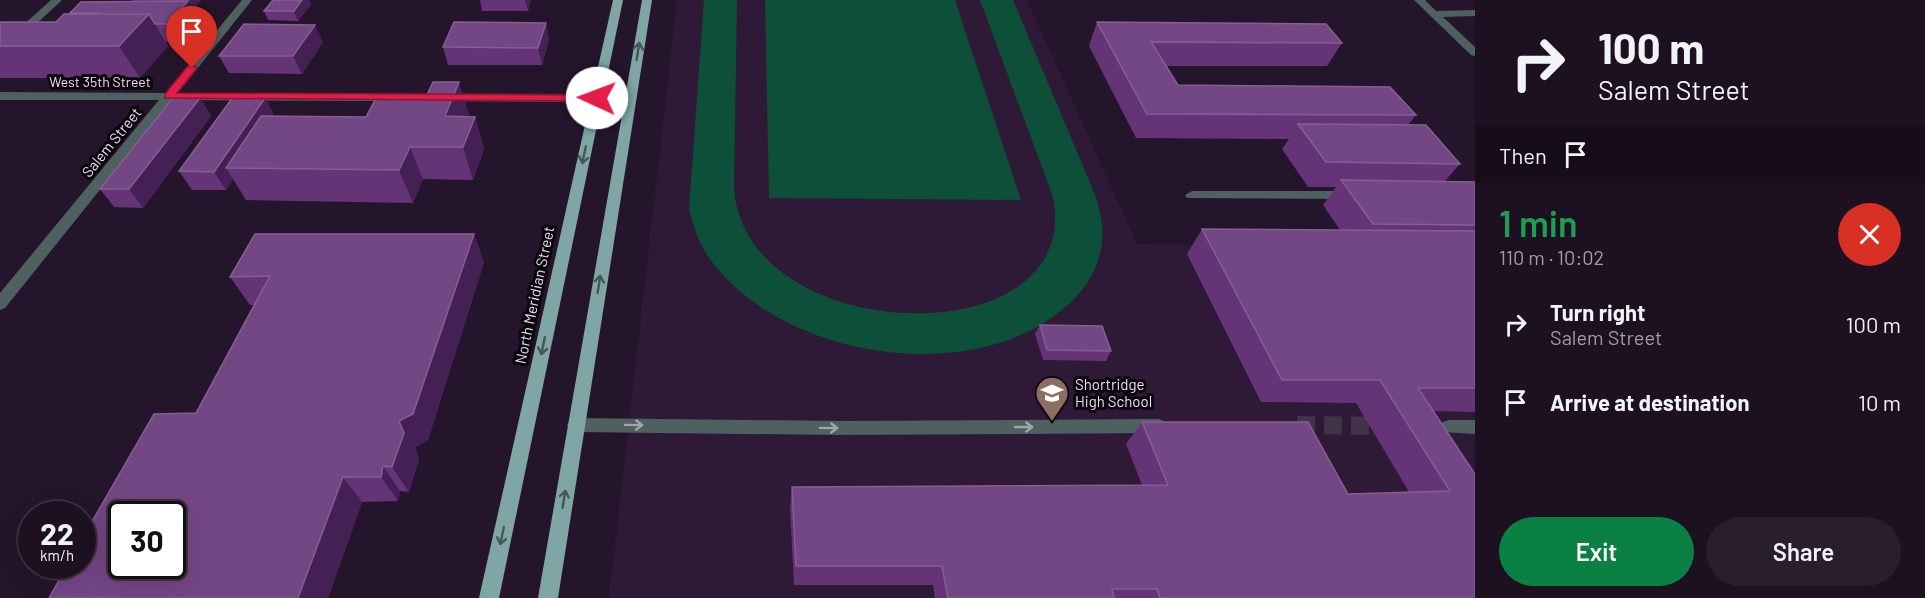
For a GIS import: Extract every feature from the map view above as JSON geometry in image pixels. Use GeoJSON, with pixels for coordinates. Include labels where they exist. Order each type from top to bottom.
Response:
{"type":"FeatureCollection","features":[{"type":"Feature","properties":{"kind":"main road","name":"North Meridian Street"},"geometry":{"type":"LineString","coordinates":[[489,598],[618,0]]}},
{"type":"Feature","properties":{"kind":"main road"},"geometry":{"type":"LineString","coordinates":[[548,598],[647,0]]}},
{"type":"Feature","properties":{"kind":"street"},"geometry":{"type":"LineString","coordinates":[[0,51],[57,0]]}},
{"type":"Feature","properties":{"kind":"street","name":"Salem Street"},"geometry":{"type":"LineString","coordinates":[[0,304],[247,0]]}},
{"type":"Feature","properties":{"kind":"street"},"geometry":{"type":"LineString","coordinates":[[1419,0],[1475,53]]}},
{"type":"Feature","properties":{"kind":"street"},"geometry":{"type":"LineString","coordinates":[[1433,14],[1475,13]]}},
{"type":"Feature","properties":{"kind":"street","name":"West 35th Street"},"geometry":{"type":"LineString","coordinates":[[0,96],[597,98]]}},
{"type":"Feature","properties":{"kind":"street"},"geometry":{"type":"LineString","coordinates":[[1192,195],[1364,195]]}},
{"type":"Feature","properties":{"kind":"street"},"geometry":{"type":"LineString","coordinates":[[576,425],[841,428],[1181,426]]}},
{"type":"Feature","properties":{"kind":"street"},"geometry":{"type":"LineString","coordinates":[[1449,427],[1475,427]]}},
{"type":"Feature","properties":{"kind":"shaded area","name":"Shortridge High School"},"geometry":{"type":"Polygon","coordinates":[[[677,0],[1027,0],[1137,244],[1475,246],[1475,598],[609,598],[677,0]]]}},
{"type":"Feature","properties":{"kind":"green space"},"geometry":{"type":"Polygon","coordinates":[[[704,0],[737,0],[734,188],[752,241],[793,280],[848,304],[909,313],[969,308],[1018,286],[1049,250],[1053,197],[980,0],[1013,0],[1099,208],[1102,231],[1100,253],[1093,273],[1081,291],[1058,313],[1018,336],[972,350],[923,354],[872,350],[822,337],[777,317],[737,289],[707,255],[696,233],[689,209],[704,0]]]}},
{"type":"Feature","properties":{"kind":"green space"},"geometry":{"type":"Polygon","coordinates":[[[765,0],[955,0],[1021,200],[769,198],[765,0]]]}},
{"type":"Feature","properties":{"kind":"building"},"geometry":{"type":"Polygon","coordinates":[[[273,0],[302,0],[294,11],[264,11],[273,0]]]}},
{"type":"Feature","properties":{"kind":"building"},"geometry":{"type":"Polygon","coordinates":[[[188,1],[168,24],[155,24],[149,14],[70,13],[81,2],[188,1]]]}},
{"type":"Feature","properties":{"kind":"building"},"geometry":{"type":"Polygon","coordinates":[[[64,14],[149,14],[119,46],[0,46],[0,22],[56,22],[64,14]]]}},
{"type":"Feature","properties":{"kind":"building"},"geometry":{"type":"Polygon","coordinates":[[[454,22],[546,23],[538,48],[443,47],[454,22]]]}},
{"type":"Feature","properties":{"kind":"building"},"geometry":{"type":"Polygon","coordinates":[[[1097,22],[1326,24],[1342,43],[1151,42],[1178,85],[1390,87],[1416,115],[1147,114],[1097,22]]]}},
{"type":"Feature","properties":{"kind":"building"},"geometry":{"type":"Polygon","coordinates":[[[244,24],[315,25],[293,56],[219,56],[244,24]]]}},
{"type":"Feature","properties":{"kind":"building"},"geometry":{"type":"Polygon","coordinates":[[[433,82],[459,82],[445,116],[475,117],[463,147],[410,147],[399,170],[226,168],[261,116],[366,117],[377,96],[426,97],[433,82]]]}},
{"type":"Feature","properties":{"kind":"building"},"geometry":{"type":"Polygon","coordinates":[[[233,97],[265,98],[214,172],[179,171],[233,97]]]}},
{"type":"Feature","properties":{"kind":"building"},"geometry":{"type":"Polygon","coordinates":[[[173,98],[200,98],[129,189],[100,189],[173,98]]]}},
{"type":"Feature","properties":{"kind":"building"},"geometry":{"type":"Polygon","coordinates":[[[1298,124],[1426,125],[1460,164],[1326,162],[1298,124]]]}},
{"type":"Feature","properties":{"kind":"building"},"geometry":{"type":"Polygon","coordinates":[[[1341,180],[1475,182],[1475,225],[1373,224],[1341,180]]]}},
{"type":"Feature","properties":{"kind":"building"},"geometry":{"type":"Polygon","coordinates":[[[1202,229],[1475,231],[1475,388],[1418,388],[1475,474],[1475,598],[1160,598],[1157,589],[1112,589],[1114,598],[948,598],[942,566],[796,566],[792,487],[1168,485],[1142,422],[1308,422],[1348,494],[1450,491],[1380,380],[1282,380],[1202,229]]]}},
{"type":"Feature","properties":{"kind":"building"},"geometry":{"type":"Polygon","coordinates":[[[255,234],[474,234],[413,414],[399,421],[404,433],[392,467],[383,466],[381,477],[343,477],[298,598],[49,598],[60,579],[96,579],[96,515],[154,414],[196,413],[270,276],[230,277],[255,234]]]}},
{"type":"Feature","properties":{"kind":"building"},"geometry":{"type":"Polygon","coordinates":[[[1040,325],[1102,326],[1111,351],[1047,350],[1040,325]]]}},
{"type":"Feature","properties":{"kind":"tunnel"},"geometry":{"type":"LineString","coordinates":[[1297,425],[1390,426]]}},
{"type":"Feature","properties":{"kind":"place","name":"Shortridge High School"},"geometry":{"type":"Point","coordinates":[1052,422]}},
{"type":"Feature","properties":{"kind":"route"},"geometry":{"type":"LineString","coordinates":[[192,68],[169,96],[597,98]]}}]}
